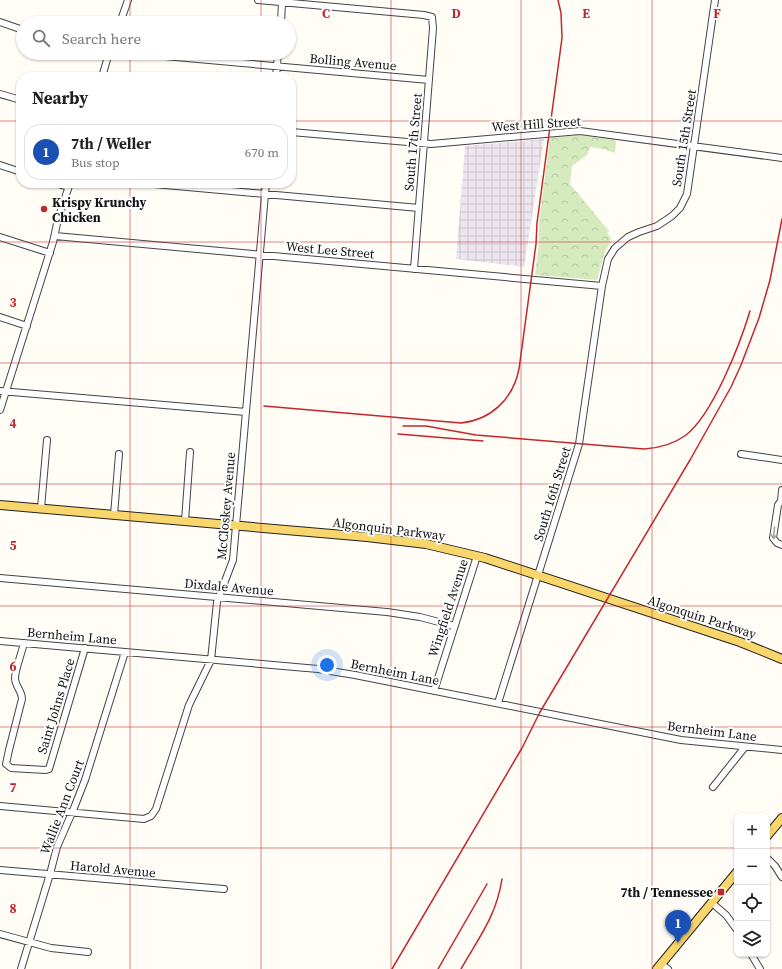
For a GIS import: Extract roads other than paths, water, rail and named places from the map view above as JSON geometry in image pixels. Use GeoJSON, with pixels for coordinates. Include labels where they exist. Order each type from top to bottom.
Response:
{"type":"FeatureCollection","features":[{"type":"Feature","properties":{"kind":"main road","name":"Algonquin Parkway"},"geometry":{"type":"LineString","coordinates":[[0,504],[394,539],[433,546],[477,556],[740,642],[782,659]]}},
{"type":"Feature","properties":{"kind":"main road"},"geometry":{"type":"LineString","coordinates":[[770,832],[782,818]]}},
{"type":"Feature","properties":{"kind":"main road"},"geometry":{"type":"LineString","coordinates":[[659,966],[734,876]]}},
{"type":"Feature","properties":{"kind":"street"},"geometry":{"type":"LineString","coordinates":[[122,16],[128,0]]}},
{"type":"Feature","properties":{"kind":"street"},"geometry":{"type":"LineString","coordinates":[[258,0],[282,2],[281,16]]}},
{"type":"Feature","properties":{"kind":"street","name":"South 15th Street"},"geometry":{"type":"LineString","coordinates":[[602,286],[608,259],[620,243],[633,234],[662,223],[672,216],[680,208],[687,194],[715,0]]}},
{"type":"Feature","properties":{"kind":"street","name":"South 17th Street"},"geometry":{"type":"LineString","coordinates":[[282,2],[432,17],[429,80],[414,269]]}},
{"type":"Feature","properties":{"kind":"street"},"geometry":{"type":"LineString","coordinates":[[0,22],[16,28]]}},
{"type":"Feature","properties":{"kind":"street"},"geometry":{"type":"LineString","coordinates":[[104,72],[108,60]]}},
{"type":"Feature","properties":{"kind":"street","name":"Bolling Avenue"},"geometry":{"type":"LineString","coordinates":[[210,60],[429,80]]}},
{"type":"Feature","properties":{"kind":"street"},"geometry":{"type":"LineString","coordinates":[[276,72],[277,60]]}},
{"type":"Feature","properties":{"kind":"street"},"geometry":{"type":"LineString","coordinates":[[0,94],[16,99]]}},
{"type":"Feature","properties":{"kind":"street","name":"West Hill Street"},"geometry":{"type":"LineString","coordinates":[[296,132],[424,143],[577,130],[782,158]]}},
{"type":"Feature","properties":{"kind":"street"},"geometry":{"type":"LineString","coordinates":[[0,165],[16,170]]}},
{"type":"Feature","properties":{"kind":"street"},"geometry":{"type":"LineString","coordinates":[[0,410],[3,391],[27,326],[50,253],[58,219],[68,188]]}},
{"type":"Feature","properties":{"kind":"street"},"geometry":{"type":"LineString","coordinates":[[198,188],[418,208]]}},
{"type":"Feature","properties":{"kind":"street","name":"McCloskey Avenue"},"geometry":{"type":"LineString","coordinates":[[72,813],[138,819],[144,819],[151,816],[156,809],[189,705],[211,660],[219,597],[233,560],[266,188]]}},
{"type":"Feature","properties":{"kind":"street","name":"West Lee Street"},"geometry":{"type":"LineString","coordinates":[[55,236],[602,286]]}},
{"type":"Feature","properties":{"kind":"street"},"geometry":{"type":"LineString","coordinates":[[0,237],[50,253]]}},
{"type":"Feature","properties":{"kind":"street","name":"South 16th Street"},"geometry":{"type":"LineString","coordinates":[[498,703],[579,444],[602,286]]}},
{"type":"Feature","properties":{"kind":"street"},"geometry":{"type":"LineString","coordinates":[[0,317],[27,326]]}},
{"type":"Feature","properties":{"kind":"street"},"geometry":{"type":"LineString","coordinates":[[3,391],[246,412]]}},
{"type":"Feature","properties":{"kind":"street"},"geometry":{"type":"LineString","coordinates":[[41,508],[47,440]]}},
{"type":"Feature","properties":{"kind":"street"},"geometry":{"type":"LineString","coordinates":[[185,521],[190,452]]}},
{"type":"Feature","properties":{"kind":"street"},"geometry":{"type":"LineString","coordinates":[[114,515],[119,454]]}},
{"type":"Feature","properties":{"kind":"street"},"geometry":{"type":"LineString","coordinates":[[741,454],[782,460]]}},
{"type":"Feature","properties":{"kind":"street"},"geometry":{"type":"LineString","coordinates":[[782,490],[773,538],[777,543],[782,544]]}},
{"type":"Feature","properties":{"kind":"street","name":"Wingfield Avenue"},"geometry":{"type":"LineString","coordinates":[[434,691],[477,556]]}},
{"type":"Feature","properties":{"kind":"street","name":"Dixdale Avenue"},"geometry":{"type":"LineString","coordinates":[[0,578],[387,612],[420,617],[454,626]]}},
{"type":"Feature","properties":{"kind":"street","name":"Bernheim Lane"},"geometry":{"type":"LineString","coordinates":[[0,641],[318,669],[681,740],[782,750]]}},
{"type":"Feature","properties":{"kind":"street","name":"Saint Johns Place"},"geometry":{"type":"LineString","coordinates":[[24,643],[15,678],[22,693],[22,699],[8,750],[6,764],[11,768],[49,769],[85,648]]}},
{"type":"Feature","properties":{"kind":"street","name":"Wallie Ann Court"},"geometry":{"type":"LineString","coordinates":[[21,969],[57,847],[86,780],[125,652]]}},
{"type":"Feature","properties":{"kind":"street"},"geometry":{"type":"LineString","coordinates":[[713,787],[745,747]]}},
{"type":"Feature","properties":{"kind":"street"},"geometry":{"type":"LineString","coordinates":[[0,806],[72,813]]}},
{"type":"Feature","properties":{"kind":"street"},"geometry":{"type":"LineString","coordinates":[[770,861],[782,877]]}},
{"type":"Feature","properties":{"kind":"street","name":"Harold Avenue"},"geometry":{"type":"LineString","coordinates":[[0,870],[224,889]]}},
{"type":"Feature","properties":{"kind":"street"},"geometry":{"type":"LineString","coordinates":[[712,903],[726,916],[734,926]]}},
{"type":"Feature","properties":{"kind":"street"},"geometry":{"type":"LineString","coordinates":[[0,934],[51,948],[88,952]]}},
{"type":"Feature","properties":{"kind":"street"},"geometry":{"type":"LineString","coordinates":[[753,957],[760,969]]}},
{"type":"Feature","properties":{"kind":"street"},"geometry":{"type":"LineString","coordinates":[[659,966],[668,969]]}},
{"type":"Feature","properties":{"kind":"railway"},"geometry":{"type":"LineString","coordinates":[[264,406],[461,423],[482,418],[491,413],[512,390],[519,369],[562,38],[561,13],[558,0]]}},
{"type":"Feature","properties":{"kind":"railway"},"geometry":{"type":"LineString","coordinates":[[392,969],[522,748],[540,712],[690,460],[731,387],[759,318],[770,280],[782,219]]}},
{"type":"Feature","properties":{"kind":"railway"},"geometry":{"type":"LineString","coordinates":[[403,426],[426,426],[476,435],[644,449],[666,445],[686,435],[696,425],[706,411],[724,378],[740,341],[750,311]]}},
{"type":"Feature","properties":{"kind":"railway"},"geometry":{"type":"LineString","coordinates":[[398,434],[483,441]]}},
{"type":"Feature","properties":{"kind":"railway"},"geometry":{"type":"LineString","coordinates":[[461,969],[491,916],[496,905],[502,879]]}},
{"type":"Feature","properties":{"kind":"railway"},"geometry":{"type":"LineString","coordinates":[[438,969],[487,884]]}},
{"type":"Feature","properties":{"kind":"place","name":"Krispy Krunchy Chicken"},"geometry":{"type":"Point","coordinates":[44,209]}},
{"type":"Feature","properties":{"kind":"place","name":"7th / Tennessee"},"geometry":{"type":"Point","coordinates":[721,892]}},
{"type":"Feature","properties":{"kind":"place","name":"7th / Weller"},"geometry":{"type":"Point","coordinates":[678,943]}}]}
